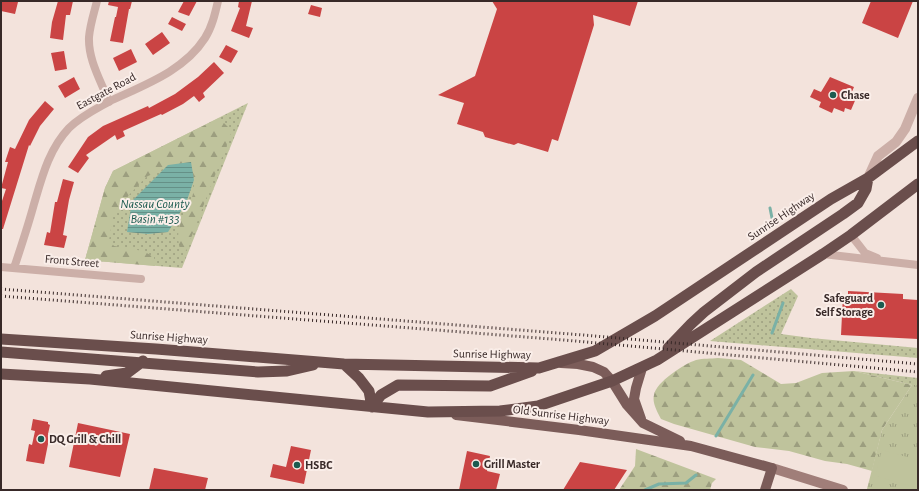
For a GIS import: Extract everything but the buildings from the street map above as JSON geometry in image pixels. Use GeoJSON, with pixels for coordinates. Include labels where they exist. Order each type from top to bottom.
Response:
{"type":"FeatureCollection","features":[{"type":"Feature","properties":{"kind":"highway","name":"Sunrise Highway"},"geometry":{"type":"LineString","coordinates":[[1,339],[156,349],[325,363],[539,368],[595,351],[635,328],[831,199],[868,178],[918,141]]}},
{"type":"Feature","properties":{"kind":"highway"},"geometry":{"type":"LineString","coordinates":[[657,360],[704,312],[756,272],[844,214],[858,203],[866,189],[868,178]]}},
{"type":"Feature","properties":{"kind":"highway"},"geometry":{"type":"LineString","coordinates":[[1,374],[90,379],[428,412],[500,411],[538,406],[612,381],[657,360],[823,254],[918,184]]}},
{"type":"Feature","properties":{"kind":"highway"},"geometry":{"type":"LineString","coordinates":[[90,379],[128,373],[156,349]]}},
{"type":"Feature","properties":{"kind":"highway"},"geometry":{"type":"LineString","coordinates":[[1,352],[258,372],[287,371],[325,363]]}},
{"type":"Feature","properties":{"kind":"highway"},"geometry":{"type":"LineString","coordinates":[[344,364],[370,391],[372,407]]}},
{"type":"Feature","properties":{"kind":"highway"},"geometry":{"type":"LineString","coordinates":[[372,407],[381,395],[398,385],[490,386],[539,368]]}},
{"type":"Feature","properties":{"kind":"main road","name":"Old Sunrise Highway"},"geometry":{"type":"LineString","coordinates":[[558,362],[593,367],[604,372],[612,381],[627,405],[643,423],[691,446]]}},
{"type":"Feature","properties":{"kind":"main road"},"geometry":{"type":"LineString","coordinates":[[642,368],[634,399],[643,423]]}},
{"type":"Feature","properties":{"kind":"main road","name":"Old Sunrise Highway"},"geometry":{"type":"LineString","coordinates":[[428,412],[579,430],[691,446],[772,468],[843,490]]}},
{"type":"Feature","properties":{"kind":"main road"},"geometry":{"type":"LineString","coordinates":[[765,490],[772,468]]}},
{"type":"Feature","properties":{"kind":"street"},"geometry":{"type":"LineString","coordinates":[[98,1],[90,30],[89,46],[92,61],[109,102]]}},
{"type":"Feature","properties":{"kind":"street","name":"Eastgate Road"},"geometry":{"type":"LineString","coordinates":[[14,268],[46,165],[57,143],[69,128],[79,119],[95,109],[175,69],[192,55],[205,38],[212,25],[218,1]]}},
{"type":"Feature","properties":{"kind":"street"},"geometry":{"type":"LineString","coordinates":[[868,178],[878,156],[896,142],[905,129],[918,98]]}},
{"type":"Feature","properties":{"kind":"street"},"geometry":{"type":"LineString","coordinates":[[850,235],[866,253],[887,262]]}},
{"type":"Feature","properties":{"kind":"street"},"geometry":{"type":"LineString","coordinates":[[823,254],[918,265]]}},
{"type":"Feature","properties":{"kind":"street","name":"Front Street"},"geometry":{"type":"LineString","coordinates":[[1,267],[141,279]]}},
{"type":"Feature","properties":{"kind":"green space","name":"Nassau County Basin #133"},"geometry":{"type":"Polygon","coordinates":[[[248,103],[182,268],[85,260],[105,188],[113,171],[248,103]]]}},
{"type":"Feature","properties":{"kind":"green space"},"geometry":{"type":"Polygon","coordinates":[[[219,118],[232,131],[186,251],[180,249],[178,239],[181,223],[191,201],[194,183],[184,165],[165,168],[146,177],[129,195],[113,217],[109,240],[114,246],[143,251],[154,257],[155,266],[85,260],[105,188],[113,171],[219,118]]]}},
{"type":"Feature","properties":{"kind":"green space"},"geometry":{"type":"Polygon","coordinates":[[[791,289],[798,296],[781,334],[918,348],[918,358],[710,341],[791,289]]]}},
{"type":"Feature","properties":{"kind":"green space"},"geometry":{"type":"Polygon","coordinates":[[[718,358],[741,360],[781,384],[796,383],[822,373],[854,371],[912,385],[882,430],[872,471],[847,464],[825,461],[789,451],[755,447],[661,419],[655,407],[654,395],[665,379],[678,369],[691,362],[699,359],[718,358]]]}},
{"type":"Feature","properties":{"kind":"green space"},"geometry":{"type":"Polygon","coordinates":[[[854,371],[918,378],[918,396],[912,385],[854,371]]]}},
{"type":"Feature","properties":{"kind":"green space"},"geometry":{"type":"Polygon","coordinates":[[[912,385],[918,385],[918,490],[867,489],[882,430],[912,385]]]}},
{"type":"Feature","properties":{"kind":"green space"},"geometry":{"type":"Polygon","coordinates":[[[636,449],[716,479],[712,483],[710,490],[619,490],[635,466],[636,449]]]}},
{"type":"Feature","properties":{"kind":"green space"},"geometry":{"type":"Polygon","coordinates":[[[882,450],[918,460],[918,488],[875,476],[882,450]]]}},
{"type":"Feature","properties":{"kind":"water","name":"Nassau County Basin #133"},"geometry":{"type":"Polygon","coordinates":[[[191,162],[194,180],[186,203],[168,232],[148,234],[127,232],[132,201],[168,165],[191,162]]]}},
{"type":"Feature","properties":{"kind":"waterway"},"geometry":{"type":"LineString","coordinates":[[770,208],[772,218]]}},
{"type":"Feature","properties":{"kind":"waterway"},"geometry":{"type":"LineString","coordinates":[[772,333],[783,303]]}},
{"type":"Feature","properties":{"kind":"waterway"},"geometry":{"type":"LineString","coordinates":[[716,436],[753,375]]}},
{"type":"Feature","properties":{"kind":"waterway"},"geometry":{"type":"LineString","coordinates":[[645,490],[659,484],[686,483],[696,475]]}},
{"type":"Feature","properties":{"kind":"railway"},"geometry":{"type":"LineString","coordinates":[[1,289],[583,335],[918,364]]}},
{"type":"Feature","properties":{"kind":"railway"},"geometry":{"type":"LineString","coordinates":[[1,296],[564,340],[918,372]]}},
{"type":"Feature","properties":{"kind":"place","name":"Chase"},"geometry":{"type":"Point","coordinates":[833,95]}},
{"type":"Feature","properties":{"kind":"place","name":"Safeguard Self Storage"},"geometry":{"type":"Point","coordinates":[881,305]}},
{"type":"Feature","properties":{"kind":"place","name":"DQ Grill & Chill"},"geometry":{"type":"Point","coordinates":[41,439]}},
{"type":"Feature","properties":{"kind":"place","name":"Grill Master"},"geometry":{"type":"Point","coordinates":[476,464]}},
{"type":"Feature","properties":{"kind":"place","name":"HSBC"},"geometry":{"type":"Point","coordinates":[297,465]}}]}
